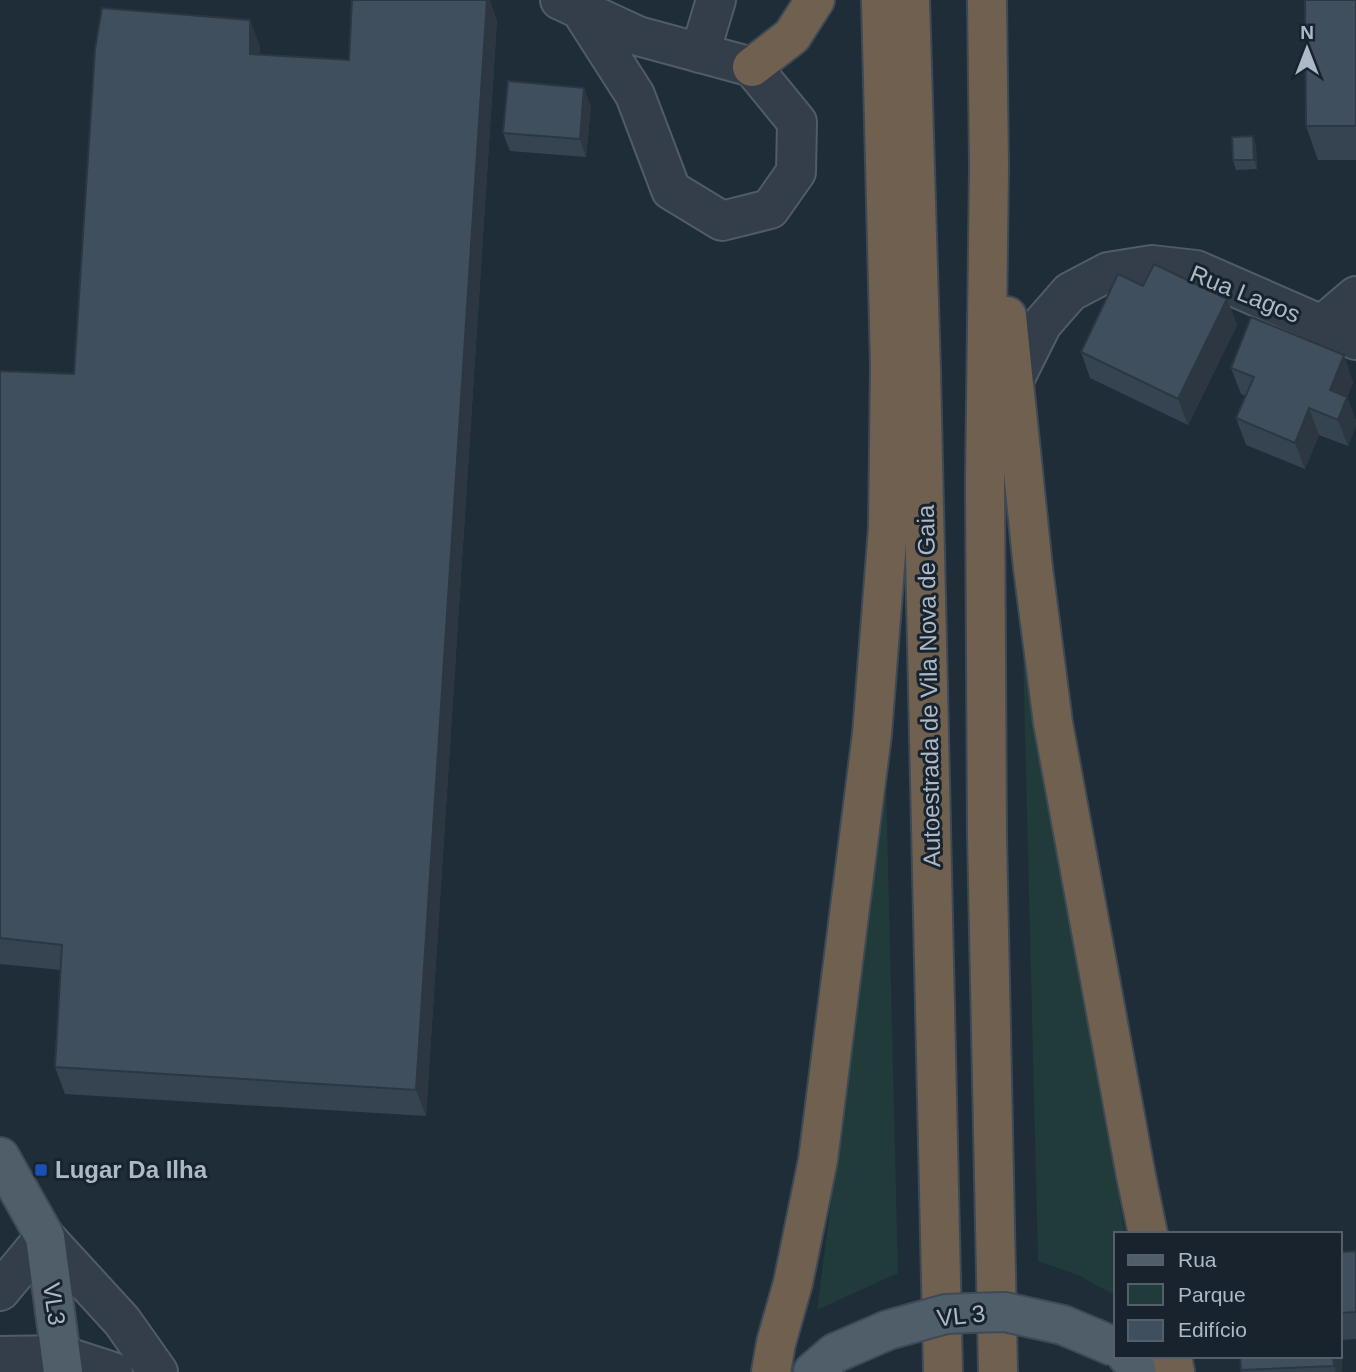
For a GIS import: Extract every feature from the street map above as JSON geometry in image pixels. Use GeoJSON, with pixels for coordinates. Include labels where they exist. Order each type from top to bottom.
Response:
{"type":"FeatureCollection","features":[{"type":"Feature","properties":{"kind":"highway"},"geometry":{"type":"LineString","coordinates":[[752,66],[792,36],[815,0]]}},
{"type":"Feature","properties":{"kind":"highway"},"geometry":{"type":"LineString","coordinates":[[771,1372],[776,1343],[793,1283],[818,1160],[872,734],[888,528],[890,365],[881,0]]}},
{"type":"Feature","properties":{"kind":"highway","name":"Autoestrada de Vila Nova de Gaia"},"geometry":{"type":"LineString","coordinates":[[911,0],[943,1372]]}},
{"type":"Feature","properties":{"kind":"highway"},"geometry":{"type":"LineString","coordinates":[[987,0],[987,821],[998,1372]]}},
{"type":"Feature","properties":{"kind":"highway"},"geometry":{"type":"LineString","coordinates":[[989,167],[1015,378],[1033,568],[1053,723],[1148,1232]]}},
{"type":"Feature","properties":{"kind":"main road"},"geometry":{"type":"LineString","coordinates":[[0,1157],[45,1237]]}},
{"type":"Feature","properties":{"kind":"main road","name":"VL3"},"geometry":{"type":"LineString","coordinates":[[45,1237],[62,1364]]}},
{"type":"Feature","properties":{"kind":"main road","name":"VL 3"},"geometry":{"type":"LineString","coordinates":[[824,1363],[888,1330],[946,1314],[1005,1312],[1063,1325],[1114,1348]]}},
{"type":"Feature","properties":{"kind":"main road","name":"VL 3"},"geometry":{"type":"LineString","coordinates":[[1130,1358],[1148,1372]]}},
{"type":"Feature","properties":{"kind":"street"},"geometry":{"type":"LineString","coordinates":[[700,53],[716,0]]}},
{"type":"Feature","properties":{"kind":"street"},"geometry":{"type":"LineString","coordinates":[[570,5],[638,36],[752,66],[797,122],[796,172],[770,209],[722,221],[671,190],[635,95],[570,5]]}},
{"type":"Feature","properties":{"kind":"street","name":"Rua Lagos"},"geometry":{"type":"LineString","coordinates":[[1015,378],[1042,324],[1070,292],[1108,272],[1152,265],[1196,270],[1339,333]]}},
{"type":"Feature","properties":{"kind":"street"},"geometry":{"type":"LineString","coordinates":[[1339,333],[1356,296]]}},
{"type":"Feature","properties":{"kind":"street"},"geometry":{"type":"LineString","coordinates":[[0,1291],[45,1237],[122,1321],[158,1372]]}},
{"type":"Feature","properties":{"kind":"street"},"geometry":{"type":"LineString","coordinates":[[0,1356],[114,1372]]}},
{"type":"Feature","properties":{"kind":"green space"},"geometry":{"type":"Polygon","coordinates":[[[1023,650],[1125,1232],[1114,1232],[1114,1295],[1080,1276],[1038,1261],[1023,650]]]}},
{"type":"Feature","properties":{"kind":"green space"},"geometry":{"type":"Polygon","coordinates":[[[886,781],[898,1273],[817,1310],[886,781]]]}},
{"type":"Feature","properties":{"kind":"building"},"geometry":{"type":"Polygon","coordinates":[[[352,0],[487,0],[416,1090],[55,1067],[62,945],[0,938],[0,371],[74,374],[95,49],[102,8],[250,20],[250,54],[349,60],[352,0]]]}},
{"type":"Feature","properties":{"kind":"building"},"geometry":{"type":"Polygon","coordinates":[[[1305,0],[1356,0],[1356,126],[1306,126],[1305,0]]]}},
{"type":"Feature","properties":{"kind":"building"},"geometry":{"type":"Polygon","coordinates":[[[508,81],[584,88],[580,139],[503,133],[508,81]]]}},
{"type":"Feature","properties":{"kind":"building"},"geometry":{"type":"Polygon","coordinates":[[[1253,136],[1254,160],[1233,160],[1232,137],[1253,136]]]}},
{"type":"Feature","properties":{"kind":"building"},"geometry":{"type":"Polygon","coordinates":[[[1154,264],[1227,299],[1178,399],[1081,352],[1118,274],[1143,286],[1154,264]]]}},
{"type":"Feature","properties":{"kind":"building"},"geometry":{"type":"Polygon","coordinates":[[[1251,317],[1344,355],[1330,390],[1347,397],[1338,420],[1309,408],[1295,443],[1236,418],[1254,377],[1231,368],[1251,317]]]}},
{"type":"Feature","properties":{"kind":"building"},"geometry":{"type":"Polygon","coordinates":[[[1356,1251],[1356,1312],[1342,1313],[1342,1252],[1356,1251]]]}},
{"type":"Feature","properties":{"kind":"building"},"geometry":{"type":"Polygon","coordinates":[[[1240,1358],[1333,1358],[1334,1366],[1241,1370],[1240,1358]]]}},
{"type":"Feature","properties":{"kind":"place","name":"Lugar Da Ilha"},"geometry":{"type":"Point","coordinates":[41,1170]}}]}
